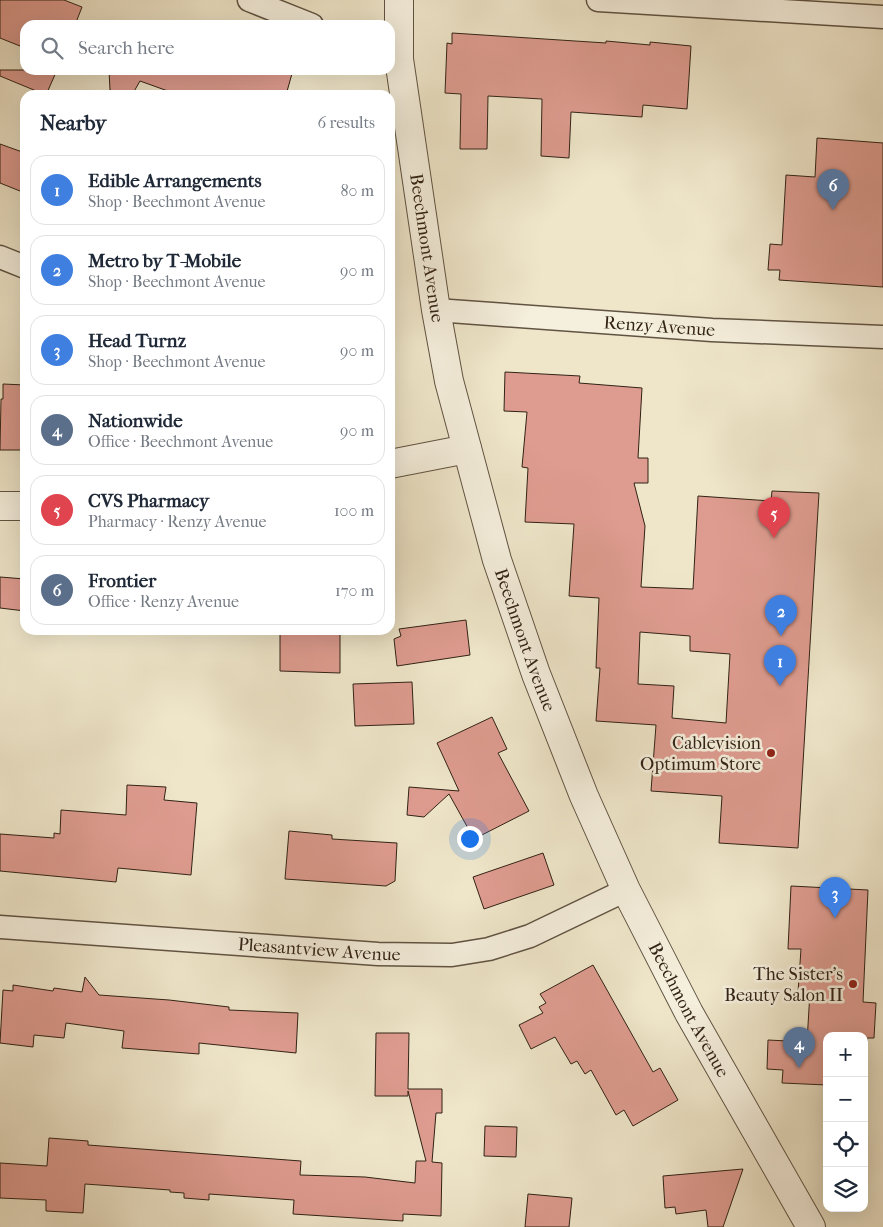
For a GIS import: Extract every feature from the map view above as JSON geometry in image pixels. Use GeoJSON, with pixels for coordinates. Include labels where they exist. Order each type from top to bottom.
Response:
{"type":"FeatureCollection","features":[{"type":"Feature","properties":{"kind":"street"},"geometry":{"type":"LineString","coordinates":[[249,0],[299,20]]}},
{"type":"Feature","properties":{"kind":"street","name":"Beechmont Avenue"},"geometry":{"type":"LineString","coordinates":[[395,46],[399,0]]}},
{"type":"Feature","properties":{"kind":"street"},"geometry":{"type":"LineString","coordinates":[[598,0],[883,18]]}},
{"type":"Feature","properties":{"kind":"street","name":"Beechmont Avenue"},"geometry":{"type":"LineString","coordinates":[[395,64],[449,382],[497,560],[536,674],[584,796],[626,890],[688,1013],[811,1227]]}},
{"type":"Feature","properties":{"kind":"street"},"geometry":{"type":"LineString","coordinates":[[0,257],[20,265]]}},
{"type":"Feature","properties":{"kind":"street","name":"Renzy Avenue"},"geometry":{"type":"LineString","coordinates":[[436,310],[712,330],[883,337]]}},
{"type":"Feature","properties":{"kind":"street"},"geometry":{"type":"LineString","coordinates":[[395,463],[467,449]]}},
{"type":"Feature","properties":{"kind":"street"},"geometry":{"type":"LineString","coordinates":[[0,506],[20,506]]}},
{"type":"Feature","properties":{"kind":"street","name":"Pleasantview Avenue"},"geometry":{"type":"LineString","coordinates":[[0,928],[378,954],[452,955],[489,949],[530,936],[626,890]]}},
{"type":"Feature","properties":{"kind":"building"},"geometry":{"type":"Polygon","coordinates":[[[0,0],[64,0],[82,7],[77,20],[20,20],[20,46],[0,38],[0,0]]]}},
{"type":"Feature","properties":{"kind":"building"},"geometry":{"type":"Polygon","coordinates":[[[452,33],[650,45],[650,42],[691,46],[687,109],[643,105],[642,117],[571,112],[569,158],[541,156],[542,99],[488,96],[487,149],[460,149],[461,94],[445,93],[447,43],[452,44],[452,33]]]}},
{"type":"Feature","properties":{"kind":"building"},"geometry":{"type":"Polygon","coordinates":[[[0,70],[20,70],[20,75],[55,75],[48,90],[34,90],[0,76],[0,70]]]}},
{"type":"Feature","properties":{"kind":"building"},"geometry":{"type":"Polygon","coordinates":[[[109,75],[292,75],[287,90],[165,90],[140,81],[135,90],[110,90],[109,75]]]}},
{"type":"Feature","properties":{"kind":"building"},"geometry":{"type":"Polygon","coordinates":[[[817,138],[883,143],[883,287],[779,280],[780,270],[768,270],[770,244],[782,245],[786,175],[815,177],[817,138]]]}},
{"type":"Feature","properties":{"kind":"building"},"geometry":{"type":"Polygon","coordinates":[[[0,144],[20,151],[20,191],[0,183],[0,144]]]}},
{"type":"Feature","properties":{"kind":"building"},"geometry":{"type":"Polygon","coordinates":[[[505,372],[580,376],[579,383],[642,388],[638,458],[648,458],[648,483],[634,483],[645,526],[641,587],[693,589],[698,496],[771,501],[772,491],[819,493],[798,848],[719,843],[722,796],[651,791],[656,725],[596,721],[600,668],[596,668],[599,598],[569,596],[574,524],[525,522],[528,468],[522,467],[527,412],[504,411],[505,372]],[[640,632],[638,684],[674,686],[672,718],[726,723],[730,654],[690,651],[690,636],[640,632]]]}},
{"type":"Feature","properties":{"kind":"building"},"geometry":{"type":"Polygon","coordinates":[[[3,384],[20,385],[20,450],[0,450],[1,399],[3,399],[3,384]]]}},
{"type":"Feature","properties":{"kind":"building"},"geometry":{"type":"Polygon","coordinates":[[[0,577],[20,579],[20,610],[0,608],[0,577]]]}},
{"type":"Feature","properties":{"kind":"building"},"geometry":{"type":"Polygon","coordinates":[[[466,620],[470,655],[397,666],[394,639],[401,636],[399,629],[466,620]]]}},
{"type":"Feature","properties":{"kind":"building"},"geometry":{"type":"Polygon","coordinates":[[[280,635],[340,635],[340,673],[280,671],[280,635]]]}},
{"type":"Feature","properties":{"kind":"building"},"geometry":{"type":"Polygon","coordinates":[[[412,682],[414,724],[355,726],[353,684],[412,682]]]}},
{"type":"Feature","properties":{"kind":"building"},"geometry":{"type":"Polygon","coordinates":[[[492,717],[507,749],[498,753],[529,811],[474,839],[449,794],[424,817],[407,815],[409,787],[459,791],[437,743],[492,717]]]}},
{"type":"Feature","properties":{"kind":"building"},"geometry":{"type":"Polygon","coordinates":[[[127,785],[166,787],[164,800],[197,803],[191,875],[118,868],[116,882],[0,871],[0,834],[54,838],[54,833],[60,834],[61,810],[126,815],[127,785]]]}},
{"type":"Feature","properties":{"kind":"building"},"geometry":{"type":"Polygon","coordinates":[[[289,831],[332,835],[332,839],[397,843],[395,881],[386,886],[285,879],[289,831]]]}},
{"type":"Feature","properties":{"kind":"building"},"geometry":{"type":"Polygon","coordinates":[[[543,853],[554,885],[484,909],[473,877],[543,853]]]}},
{"type":"Feature","properties":{"kind":"building"},"geometry":{"type":"Polygon","coordinates":[[[791,886],[868,890],[863,1002],[876,1003],[874,1038],[868,1038],[868,1032],[823,1032],[823,1085],[782,1083],[783,1070],[767,1069],[768,1040],[807,1042],[810,992],[798,992],[801,949],[788,949],[791,886]]]}},
{"type":"Feature","properties":{"kind":"building"},"geometry":{"type":"Polygon","coordinates":[[[593,965],[653,1072],[660,1068],[678,1100],[633,1126],[624,1110],[616,1115],[591,1070],[585,1074],[577,1061],[571,1064],[555,1037],[531,1049],[519,1025],[543,1013],[539,1007],[546,1003],[540,994],[593,965]]]}},
{"type":"Feature","properties":{"kind":"building"},"geometry":{"type":"Polygon","coordinates":[[[85,977],[99,995],[169,1000],[229,1007],[229,1010],[298,1013],[296,1053],[199,1043],[199,1054],[122,1048],[124,1031],[66,1023],[64,1038],[34,1035],[33,1047],[0,1043],[3,990],[13,991],[13,985],[53,991],[54,988],[82,992],[85,977]]]}},
{"type":"Feature","properties":{"kind":"building"},"geometry":{"type":"Polygon","coordinates":[[[376,1033],[409,1033],[408,1089],[442,1089],[442,1113],[436,1113],[432,1162],[442,1163],[441,1216],[403,1214],[403,1221],[293,1214],[294,1200],[209,1194],[209,1200],[184,1198],[184,1193],[170,1192],[170,1190],[85,1184],[83,1213],[46,1211],[46,1200],[0,1198],[0,1163],[47,1166],[49,1138],[88,1141],[88,1145],[301,1161],[300,1175],[365,1177],[415,1183],[416,1161],[426,1161],[408,1091],[408,1096],[375,1096],[376,1033]]]}},
{"type":"Feature","properties":{"kind":"building"},"geometry":{"type":"Polygon","coordinates":[[[485,1126],[517,1127],[516,1157],[484,1156],[485,1126]]]}},
{"type":"Feature","properties":{"kind":"building"},"geometry":{"type":"Polygon","coordinates":[[[743,1169],[723,1227],[708,1227],[706,1210],[676,1214],[675,1207],[665,1208],[663,1176],[743,1169]]]}},
{"type":"Feature","properties":{"kind":"building"},"geometry":{"type":"Polygon","coordinates":[[[528,1194],[572,1198],[569,1227],[525,1227],[528,1194]]]}},
{"type":"Feature","properties":{"kind":"place","name":"Frontier"},"geometry":{"type":"Point","coordinates":[833,210]}},
{"type":"Feature","properties":{"kind":"place","name":"CVS Pharmacy"},"geometry":{"type":"Point","coordinates":[774,538]}},
{"type":"Feature","properties":{"kind":"place","name":"Metro by T-Mobile"},"geometry":{"type":"Point","coordinates":[781,636]}},
{"type":"Feature","properties":{"kind":"place","name":"Edible Arrangements"},"geometry":{"type":"Point","coordinates":[780,686]}},
{"type":"Feature","properties":{"kind":"place","name":"Cablevision Optimum Store"},"geometry":{"type":"Point","coordinates":[771,753]}},
{"type":"Feature","properties":{"kind":"place","name":"Head Turnz"},"geometry":{"type":"Point","coordinates":[835,918]}},
{"type":"Feature","properties":{"kind":"place","name":"The Sister's Beauty Salon II"},"geometry":{"type":"Point","coordinates":[853,984]}},
{"type":"Feature","properties":{"kind":"place","name":"Nationwide"},"geometry":{"type":"Point","coordinates":[799,1068]}}]}
